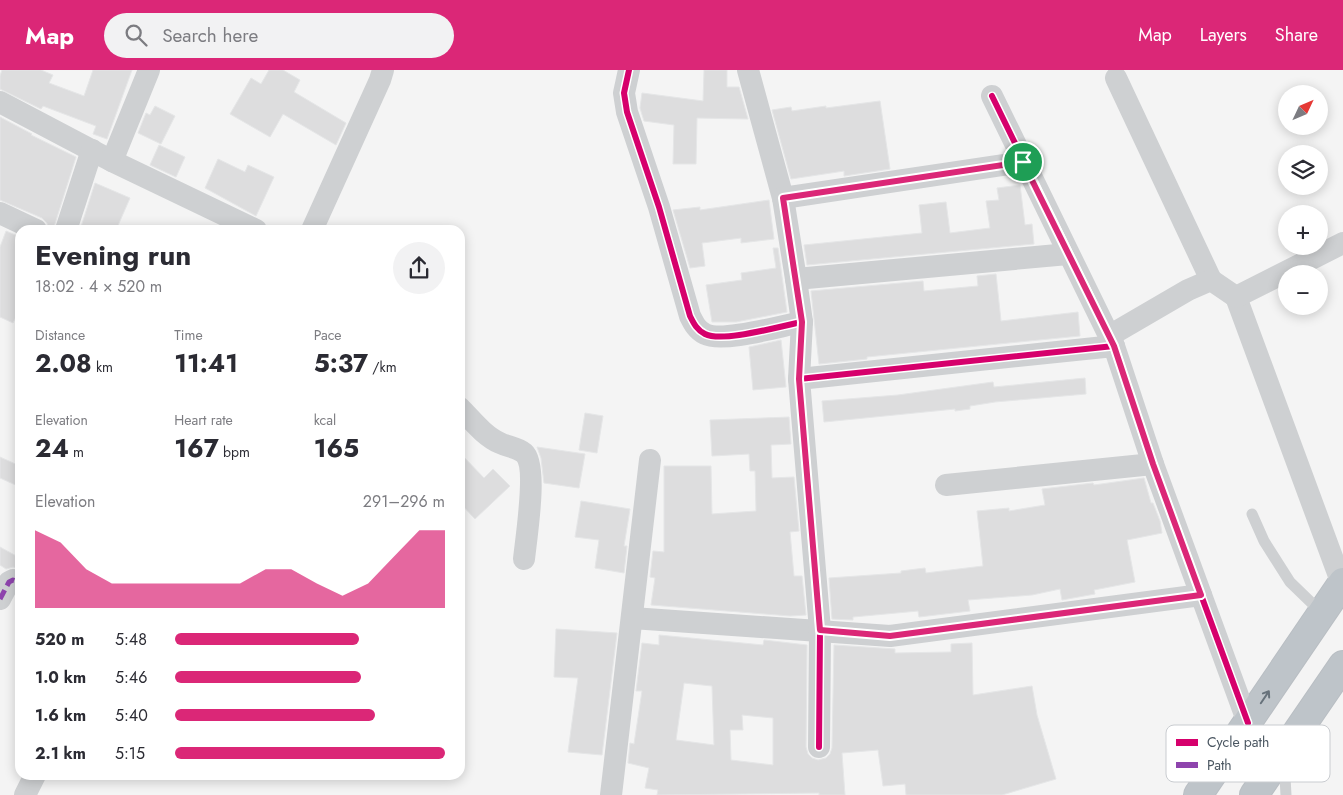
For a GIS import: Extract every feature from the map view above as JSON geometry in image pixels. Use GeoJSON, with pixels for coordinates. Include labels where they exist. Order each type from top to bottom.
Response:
{"type":"FeatureCollection","features":[{"type":"Feature","properties":{"kind":"highway"},"geometry":{"type":"LineString","coordinates":[[1248,723],[1342,583]]}},
{"type":"Feature","properties":{"kind":"highway"},"geometry":{"type":"LineString","coordinates":[[1302,725],[1343,665]]}},
{"type":"Feature","properties":{"kind":"highway"},"geometry":{"type":"LineString","coordinates":[[1198,795],[1207,782]]}},
{"type":"Feature","properties":{"kind":"highway"},"geometry":{"type":"LineString","coordinates":[[1254,795],[1263,782]]}},
{"type":"Feature","properties":{"kind":"street"},"geometry":{"type":"LineString","coordinates":[[112,161],[150,70]]}},
{"type":"Feature","properties":{"kind":"street"},"geometry":{"type":"LineString","coordinates":[[314,225],[383,70]]}},
{"type":"Feature","properties":{"kind":"street"},"geometry":{"type":"LineString","coordinates":[[629,70],[624,93],[627,112],[659,207],[690,316],[697,329],[714,337],[727,337],[802,322]]}},
{"type":"Feature","properties":{"kind":"street"},"geometry":{"type":"LineString","coordinates":[[748,70],[783,198],[802,322],[799,379],[820,630],[819,747]]}},
{"type":"Feature","properties":{"kind":"street"},"geometry":{"type":"LineString","coordinates":[[1116,78],[1211,280],[1236,297],[1342,583]]}},
{"type":"Feature","properties":{"kind":"street"},"geometry":{"type":"LineString","coordinates":[[992,96],[1112,341],[1153,464],[1248,723]]}},
{"type":"Feature","properties":{"kind":"street"},"geometry":{"type":"LineString","coordinates":[[0,102],[112,161],[246,225]]}},
{"type":"Feature","properties":{"kind":"street"},"geometry":{"type":"LineString","coordinates":[[68,225],[92,150]]}},
{"type":"Feature","properties":{"kind":"street"},"geometry":{"type":"LineString","coordinates":[[783,198],[1023,162]]}},
{"type":"Feature","properties":{"kind":"street"},"geometry":{"type":"LineString","coordinates":[[0,213],[25,225]]}},
{"type":"Feature","properties":{"kind":"street"},"geometry":{"type":"LineString","coordinates":[[1236,297],[1343,243]]}},
{"type":"Feature","properties":{"kind":"street"},"geometry":{"type":"LineString","coordinates":[[796,279],[1068,254]]}},
{"type":"Feature","properties":{"kind":"street"},"geometry":{"type":"LineString","coordinates":[[799,379],[1112,341],[1188,290],[1211,280]]}},
{"type":"Feature","properties":{"kind":"street"},"geometry":{"type":"LineString","coordinates":[[465,413],[480,429],[499,443],[518,449],[526,455],[531,465],[529,515],[524,559]]}},
{"type":"Feature","properties":{"kind":"street"},"geometry":{"type":"LineString","coordinates":[[611,795],[650,460]]}},
{"type":"Feature","properties":{"kind":"street"},"geometry":{"type":"LineString","coordinates":[[946,485],[1153,464]]}},
{"type":"Feature","properties":{"kind":"street"},"geometry":{"type":"LineString","coordinates":[[0,599],[9,582],[15,581]]}},
{"type":"Feature","properties":{"kind":"street"},"geometry":{"type":"LineString","coordinates":[[632,618],[890,636],[1201,595]]}},
{"type":"Feature","properties":{"kind":"street"},"geometry":{"type":"LineString","coordinates":[[26,795],[33,780]]}},
{"type":"Feature","properties":{"kind":"lane"},"geometry":{"type":"LineString","coordinates":[[1252,514],[1264,541],[1290,582],[1322,614]]}},
{"type":"Feature","properties":{"kind":"lane"},"geometry":{"type":"LineString","coordinates":[[1285,782],[1286,795]]}},
{"type":"Feature","properties":{"kind":"building"},"geometry":{"type":"Polygon","coordinates":[[[2,70],[41,70],[53,75],[49,83],[84,96],[93,70],[132,70],[107,139],[93,134],[96,126],[43,106],[41,109],[0,89],[2,70]]]}},
{"type":"Feature","properties":{"kind":"building"},"geometry":{"type":"Polygon","coordinates":[[[269,70],[283,70],[300,80],[294,92],[346,123],[336,145],[283,114],[270,137],[230,114],[251,78],[261,84],[269,70]]]}},
{"type":"Feature","properties":{"kind":"building"},"geometry":{"type":"Polygon","coordinates":[[[704,70],[727,70],[727,87],[739,87],[748,119],[697,118],[696,164],[673,164],[674,125],[644,121],[640,108],[642,93],[703,101],[704,70]]]}},
{"type":"Feature","properties":{"kind":"building"},"geometry":{"type":"Polygon","coordinates":[[[880,101],[890,169],[844,176],[844,171],[791,179],[772,110],[791,107],[792,111],[880,101]]]}},
{"type":"Feature","properties":{"kind":"building"},"geometry":{"type":"Polygon","coordinates":[[[155,106],[175,116],[161,144],[138,133],[146,113],[150,115],[155,106]]]}},
{"type":"Feature","properties":{"kind":"building"},"geometry":{"type":"Polygon","coordinates":[[[0,117],[76,157],[55,225],[48,225],[42,218],[0,200],[0,117]]]}},
{"type":"Feature","properties":{"kind":"building"},"geometry":{"type":"Polygon","coordinates":[[[159,145],[185,157],[176,177],[150,165],[159,145]]]}},
{"type":"Feature","properties":{"kind":"building"},"geometry":{"type":"Polygon","coordinates":[[[218,159],[245,172],[248,165],[274,177],[256,216],[205,188],[218,159]]]}},
{"type":"Feature","properties":{"kind":"building"},"geometry":{"type":"Polygon","coordinates":[[[95,183],[130,198],[118,225],[82,225],[95,183]]]}},
{"type":"Feature","properties":{"kind":"building"},"geometry":{"type":"Polygon","coordinates":[[[1020,185],[1025,225],[1032,224],[1034,244],[807,265],[804,245],[922,233],[919,205],[946,202],[950,233],[990,228],[986,201],[999,200],[997,188],[1020,185]]]}},
{"type":"Feature","properties":{"kind":"building"},"geometry":{"type":"Polygon","coordinates":[[[769,200],[774,239],[741,243],[741,238],[702,243],[705,266],[690,268],[673,210],[700,207],[700,210],[769,200]]]}},
{"type":"Feature","properties":{"kind":"building"},"geometry":{"type":"Polygon","coordinates":[[[6,231],[15,235],[15,319],[13,323],[0,317],[0,247],[6,231]]]}},
{"type":"Feature","properties":{"kind":"building"},"geometry":{"type":"Polygon","coordinates":[[[773,248],[778,248],[787,312],[736,322],[712,322],[706,285],[742,280],[741,273],[776,268],[773,248]]]}},
{"type":"Feature","properties":{"kind":"building"},"geometry":{"type":"Polygon","coordinates":[[[996,274],[1001,321],[1078,312],[1080,336],[867,357],[867,359],[819,364],[811,291],[923,281],[924,291],[978,286],[977,276],[996,274]]]}},
{"type":"Feature","properties":{"kind":"building"},"geometry":{"type":"Polygon","coordinates":[[[781,340],[786,387],[753,390],[749,347],[781,340]]]}},
{"type":"Feature","properties":{"kind":"building"},"geometry":{"type":"Polygon","coordinates":[[[1085,378],[1086,394],[995,402],[970,406],[970,409],[955,411],[955,409],[824,422],[822,401],[898,395],[993,382],[994,387],[1085,378]]]}},
{"type":"Feature","properties":{"kind":"building"},"geometry":{"type":"Polygon","coordinates":[[[585,413],[603,416],[597,453],[579,450],[585,413]]]}},
{"type":"Feature","properties":{"kind":"building"},"geometry":{"type":"Polygon","coordinates":[[[789,417],[791,444],[771,445],[772,478],[794,477],[799,531],[790,532],[794,576],[802,576],[806,615],[790,616],[651,605],[655,578],[650,577],[653,551],[664,552],[664,466],[711,466],[712,514],[756,511],[755,471],[750,471],[749,454],[712,456],[710,420],[789,417]]]}},
{"type":"Feature","properties":{"kind":"building"},"geometry":{"type":"Polygon","coordinates":[[[537,447],[585,454],[579,488],[544,483],[541,458],[537,447]]]}},
{"type":"Feature","properties":{"kind":"building"},"geometry":{"type":"Polygon","coordinates":[[[0,457],[15,464],[15,485],[0,478],[0,457]]]}},
{"type":"Feature","properties":{"kind":"building"},"geometry":{"type":"Polygon","coordinates":[[[465,458],[484,478],[493,469],[510,486],[475,519],[465,508],[465,458]]]}},
{"type":"Feature","properties":{"kind":"building"},"geometry":{"type":"Polygon","coordinates":[[[1144,478],[1151,503],[1153,503],[1160,521],[1162,533],[1127,540],[1135,582],[1094,590],[1095,594],[1062,600],[1060,589],[1032,595],[968,600],[970,611],[919,617],[918,611],[853,617],[853,620],[832,619],[829,578],[901,573],[901,571],[925,568],[926,573],[983,566],[977,511],[1009,508],[1009,511],[1045,505],[1042,489],[1093,483],[1094,485],[1144,478]]]}},
{"type":"Feature","properties":{"kind":"building"},"geometry":{"type":"Polygon","coordinates":[[[581,501],[630,509],[624,546],[627,546],[624,573],[595,568],[599,540],[575,537],[581,501]]]}},
{"type":"Feature","properties":{"kind":"building"},"geometry":{"type":"Polygon","coordinates":[[[0,547],[15,555],[15,568],[6,569],[0,565],[0,547]]]}},
{"type":"Feature","properties":{"kind":"building"},"geometry":{"type":"Polygon","coordinates":[[[556,629],[617,633],[602,755],[568,752],[578,678],[554,677],[556,629]]]}},
{"type":"Feature","properties":{"kind":"building"},"geometry":{"type":"Polygon","coordinates":[[[659,635],[763,645],[764,640],[807,645],[806,747],[808,754],[818,760],[826,758],[832,748],[834,645],[895,649],[895,653],[951,652],[951,644],[972,643],[973,695],[1032,686],[1037,715],[1056,779],[1002,795],[906,795],[905,784],[883,786],[878,750],[842,753],[845,795],[819,795],[819,793],[657,795],[658,790],[645,788],[649,768],[628,763],[630,743],[634,744],[642,691],[636,691],[642,643],[659,645],[659,635]],[[684,683],[676,740],[714,745],[712,686],[684,683]],[[742,715],[743,730],[730,730],[731,760],[773,765],[773,718],[742,715]]]}},
{"type":"Feature","properties":{"kind":"marked path"},"geometry":{"type":"LineString","coordinates":[[0,599],[9,582],[15,581]]}},
{"type":"Feature","properties":{"kind":"cycle path"},"geometry":{"type":"LineString","coordinates":[[629,70],[624,93],[627,112],[659,207],[690,316],[696,326],[705,334],[725,336],[752,333],[802,322]]}},
{"type":"Feature","properties":{"kind":"cycle path"},"geometry":{"type":"LineString","coordinates":[[992,96],[1114,346],[1153,464],[1248,723]]}},
{"type":"Feature","properties":{"kind":"cycle path"},"geometry":{"type":"LineString","coordinates":[[819,747],[820,630],[799,379],[1114,346]]}},
{"type":"Feature","properties":{"kind":"route"},"geometry":{"type":"LineString","coordinates":[[1023,162],[1114,346],[1153,464],[1201,595],[890,636],[820,630],[799,379],[802,322],[783,198],[1023,162]]}}]}
